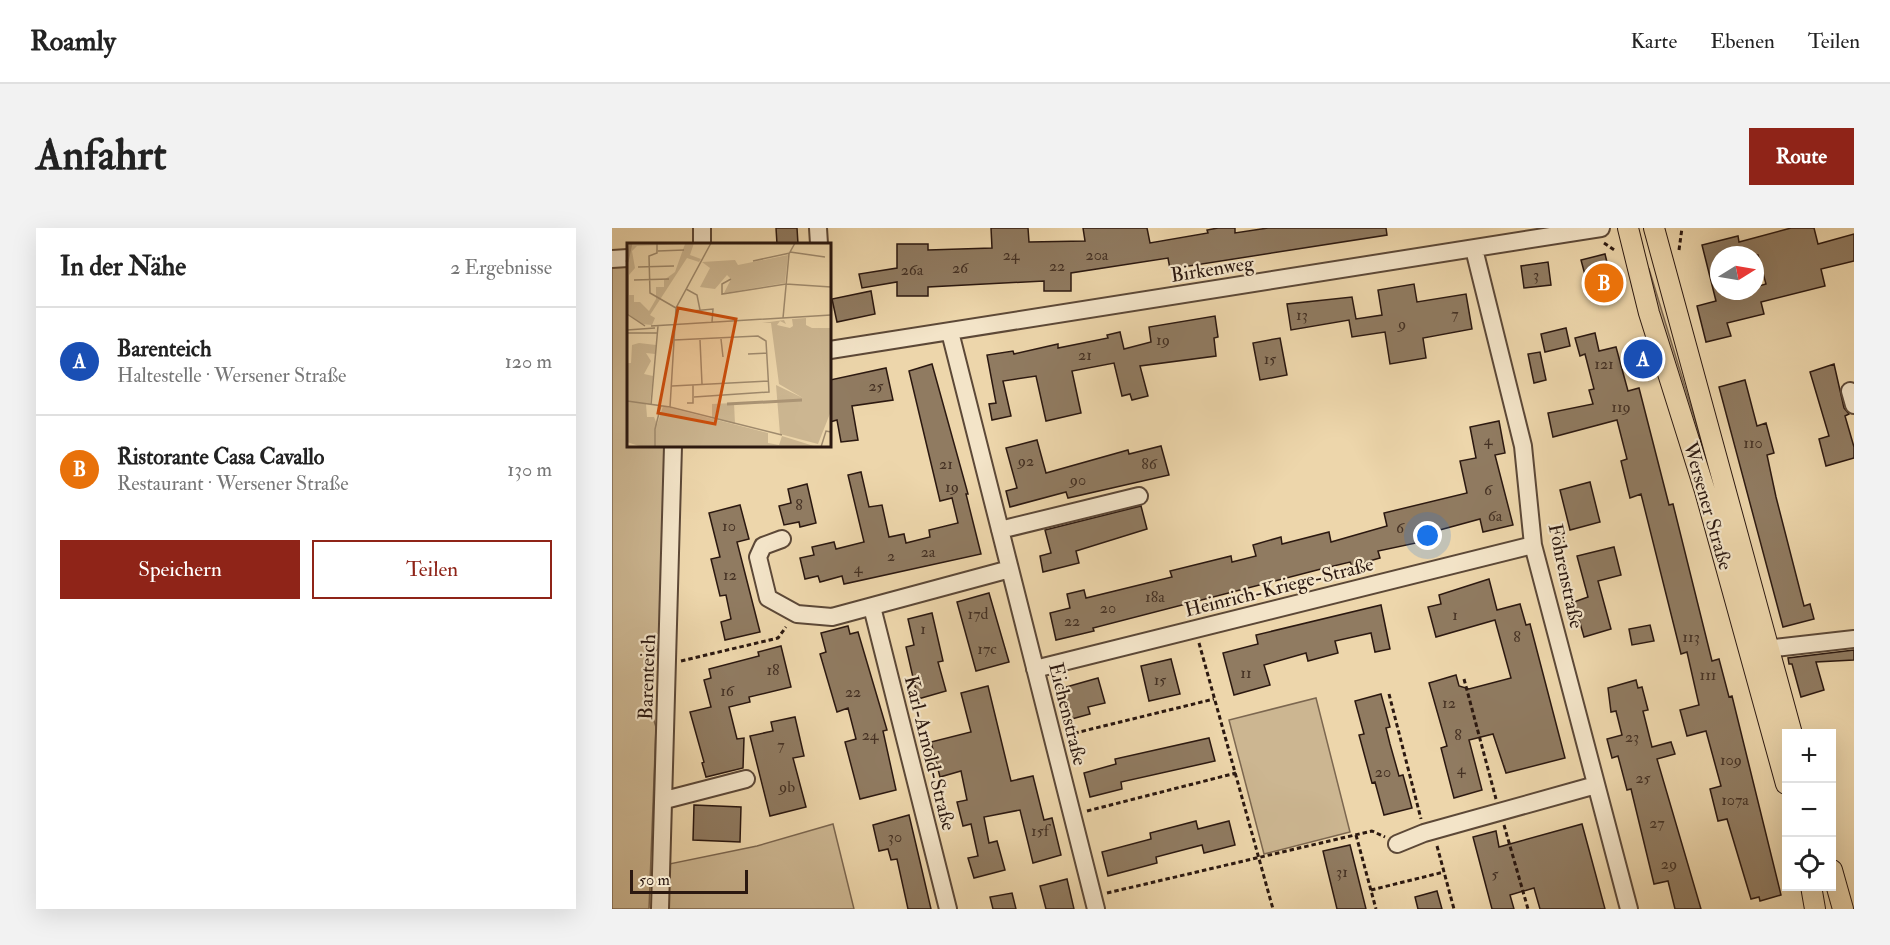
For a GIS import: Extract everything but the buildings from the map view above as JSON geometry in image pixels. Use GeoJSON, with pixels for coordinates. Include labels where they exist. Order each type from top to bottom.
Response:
{"type":"FeatureCollection","features":[{"type":"Feature","properties":{"kind":"main road","name":"Wersener Straße"},"geometry":{"type":"LineString","coordinates":[[1628,228],[1649,313],[1705,491],[1758,650],[1790,729]]}},
{"type":"Feature","properties":{"kind":"main road","name":"Wersener Straße"},"geometry":{"type":"LineString","coordinates":[[1654,228],[1758,650],[1786,783]]}},
{"type":"Feature","properties":{"kind":"main road"},"geometry":{"type":"LineString","coordinates":[[1836,884],[1843,909]]}},
{"type":"Feature","properties":{"kind":"main road"},"geometry":{"type":"LineString","coordinates":[[1812,891],[1815,909]]}},
{"type":"Feature","properties":{"kind":"street"},"geometry":{"type":"LineString","coordinates":[[818,228],[819,243]]}},
{"type":"Feature","properties":{"kind":"street","name":"Birkenweg"},"geometry":{"type":"LineString","coordinates":[[831,350],[1601,228]]}},
{"type":"Feature","properties":{"kind":"street","name":"Föhrenstraße"},"geometry":{"type":"LineString","coordinates":[[1474,249],[1523,446],[1533,545],[1629,909]]}},
{"type":"Feature","properties":{"kind":"street"},"geometry":{"type":"LineString","coordinates":[[612,259],[627,258]]}},
{"type":"Feature","properties":{"kind":"street","name":"Eichenstraße"},"geometry":{"type":"LineString","coordinates":[[950,332],[1094,903]]}},
{"type":"Feature","properties":{"kind":"street","name":"Barenteich"},"geometry":{"type":"LineString","coordinates":[[660,909],[668,708],[673,447]]}},
{"type":"Feature","properties":{"kind":"street"},"geometry":{"type":"LineString","coordinates":[[1000,530],[1139,496]]}},
{"type":"Feature","properties":{"kind":"street"},"geometry":{"type":"LineString","coordinates":[[782,539],[763,546],[758,557],[768,598],[796,614],[832,617],[1010,569]]}},
{"type":"Feature","properties":{"kind":"street","name":"Heinrich-Kriege-Straße"},"geometry":{"type":"LineString","coordinates":[[1035,669],[1533,545]]}},
{"type":"Feature","properties":{"kind":"street","name":"Karl-Arnold-Straße"},"geometry":{"type":"LineString","coordinates":[[872,608],[948,909]]}},
{"type":"Feature","properties":{"kind":"street"},"geometry":{"type":"LineString","coordinates":[[1758,650],[1854,639]]}},
{"type":"Feature","properties":{"kind":"street"},"geometry":{"type":"LineString","coordinates":[[652,717],[668,708]]}},
{"type":"Feature","properties":{"kind":"street"},"geometry":{"type":"LineString","coordinates":[[665,800],[746,779]]}},
{"type":"Feature","properties":{"kind":"street"},"geometry":{"type":"LineString","coordinates":[[1397,844],[1429,831],[1596,785]]}},
{"type":"Feature","properties":{"kind":"path"},"geometry":{"type":"LineString","coordinates":[[669,662],[778,638],[796,614]]}},
{"type":"Feature","properties":{"kind":"path"},"geometry":{"type":"LineString","coordinates":[[1195,629],[1273,909]]}},
{"type":"Feature","properties":{"kind":"path"},"geometry":{"type":"LineString","coordinates":[[1464,679],[1528,909]]}},
{"type":"Feature","properties":{"kind":"path"},"geometry":{"type":"LineString","coordinates":[[1389,694],[1454,909]]}},
{"type":"Feature","properties":{"kind":"path"},"geometry":{"type":"LineString","coordinates":[[1053,739],[1214,699]]}},
{"type":"Feature","properties":{"kind":"path"},"geometry":{"type":"LineString","coordinates":[[1072,815],[1236,772]]}},
{"type":"Feature","properties":{"kind":"path"},"geometry":{"type":"LineString","coordinates":[[1094,903],[1372,831],[1397,844]]}},
{"type":"Feature","properties":{"kind":"path"},"geometry":{"type":"LineString","coordinates":[[1356,835],[1376,909]]}},
{"type":"Feature","properties":{"kind":"path"},"geometry":{"type":"LineString","coordinates":[[1371,890],[1444,872]]}},
{"type":"Feature","properties":{"kind":"shaded area"},"geometry":{"type":"Polygon","coordinates":[[[627,260],[627,447],[668,447],[662,646],[648,656],[646,695],[656,727],[649,909],[612,909],[612,262],[627,260]]]}},
{"type":"Feature","properties":{"kind":"shaded area"},"geometry":{"type":"Polygon","coordinates":[[[1649,269],[1724,515],[1720,516],[1645,270],[1649,269]]]}},
{"type":"Feature","properties":{"kind":"shaded area"},"geometry":{"type":"Polygon","coordinates":[[[1316,698],[1350,832],[1264,854],[1229,720],[1316,698]]]}},
{"type":"Feature","properties":{"kind":"shaded area"},"geometry":{"type":"Polygon","coordinates":[[[833,824],[854,909],[667,909],[669,864],[757,846],[833,824]]]}},
{"type":"Feature","properties":{"kind":"place","name":"Ristorante Casa Cavallo"},"geometry":{"type":"Point","coordinates":[1604,283]}},
{"type":"Feature","properties":{"kind":"place","name":"Barenteich"},"geometry":{"type":"Point","coordinates":[1643,359]}}]}
